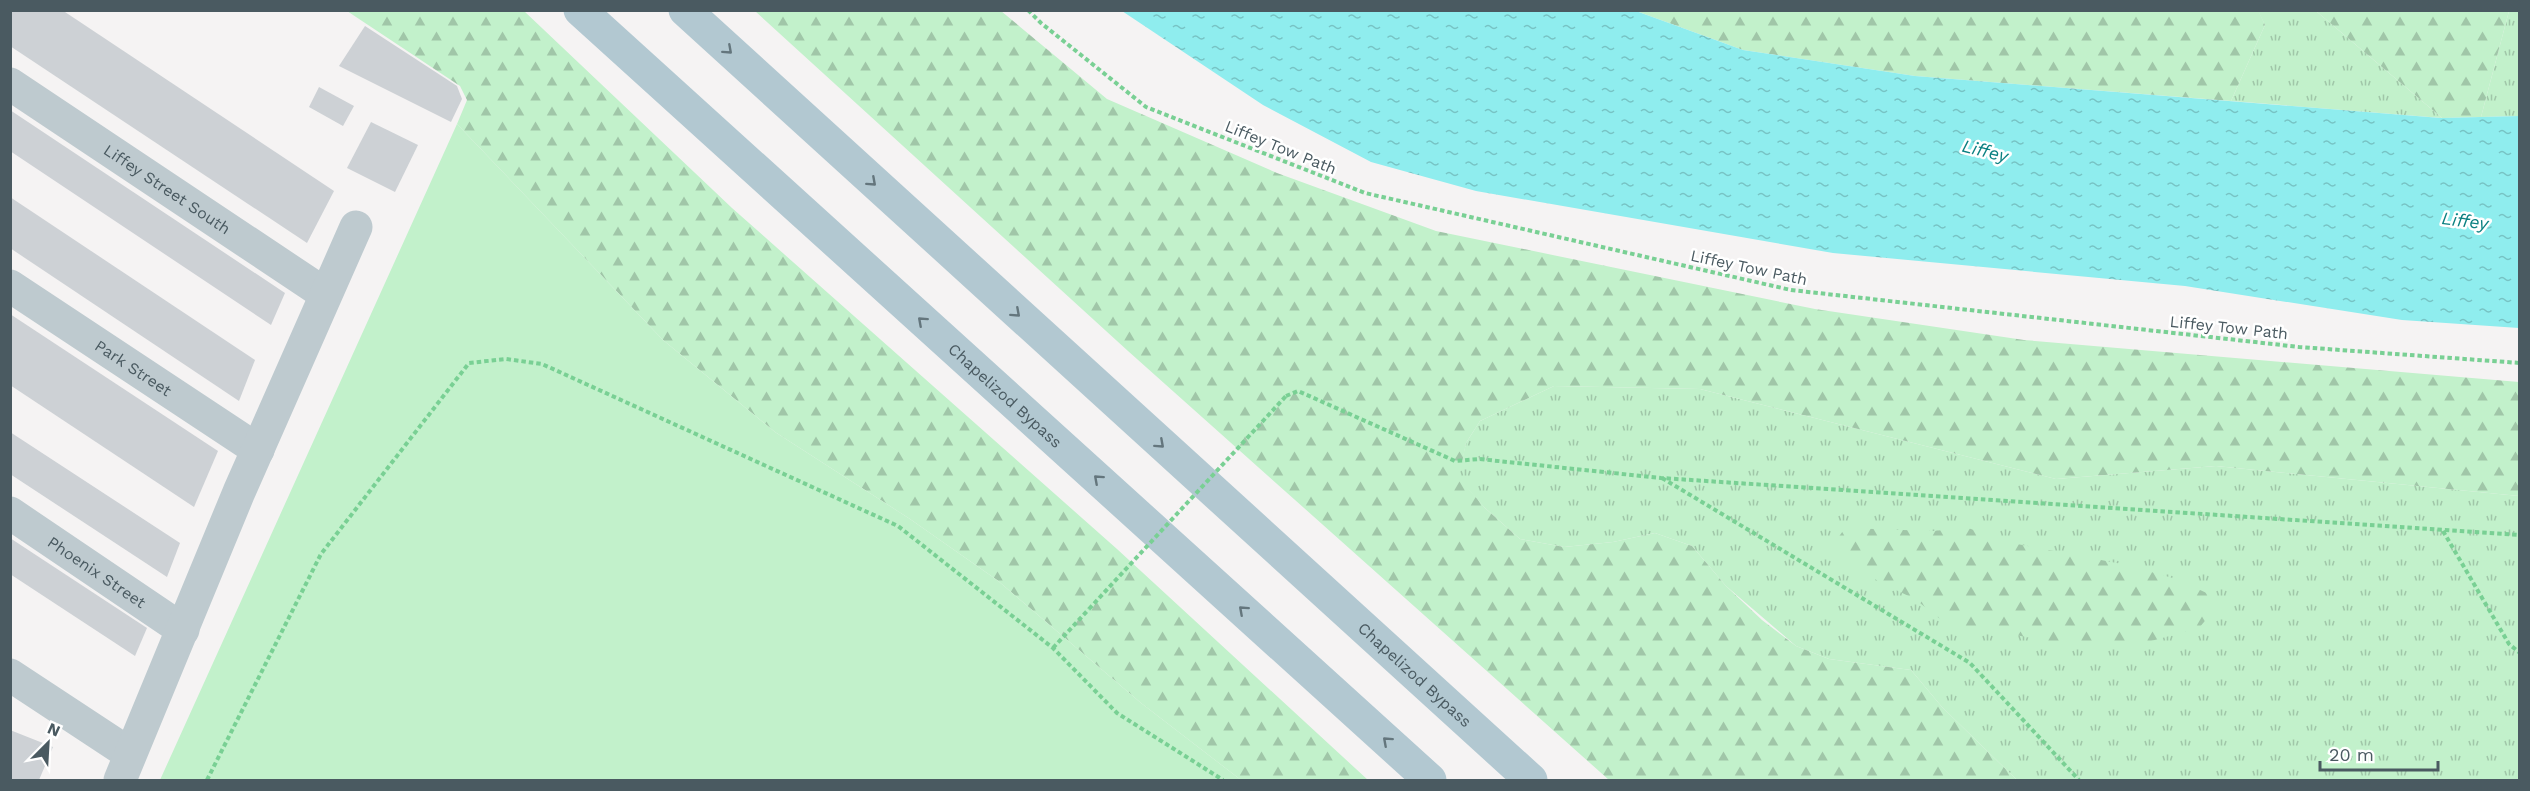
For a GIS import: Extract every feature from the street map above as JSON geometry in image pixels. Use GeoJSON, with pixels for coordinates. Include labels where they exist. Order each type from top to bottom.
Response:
{"type":"FeatureCollection","features":[{"type":"Feature","properties":{"kind":"main road","name":"Chapelizod Bypass"},"geometry":{"type":"LineString","coordinates":[[580,10],[1430,780]]}},
{"type":"Feature","properties":{"kind":"main road","name":"Chapelizod Bypass"},"geometry":{"type":"LineString","coordinates":[[685,10],[1531,780]]}},
{"type":"Feature","properties":{"kind":"street","name":"Liffey Street South"},"geometry":{"type":"LineString","coordinates":[[10,84],[326,294]]}},
{"type":"Feature","properties":{"kind":"street"},"geometry":{"type":"LineString","coordinates":[[10,675],[39,693],[125,767],[258,450],[356,227]]}},
{"type":"Feature","properties":{"kind":"street","name":"Park Street"},"geometry":{"type":"LineString","coordinates":[[10,286],[258,450]]}},
{"type":"Feature","properties":{"kind":"street","name":"Phoenix Street"},"geometry":{"type":"LineString","coordinates":[[10,513],[183,630]]}},
{"type":"Feature","properties":{"kind":"path","name":"Liffey Tow Path"},"geometry":{"type":"LineString","coordinates":[[1028,10],[1146,107],[1365,194],[1791,290],[2299,346],[2520,363]]}},
{"type":"Feature","properties":{"kind":"path"},"geometry":{"type":"LineString","coordinates":[[207,780],[321,554],[469,363],[506,359],[542,364],[898,526],[1053,648],[1118,713],[1222,780]]}},
{"type":"Feature","properties":{"kind":"path"},"geometry":{"type":"LineString","coordinates":[[1053,648],[1286,396],[1298,392],[1455,461],[1479,459],[1661,478],[2520,535]]}},
{"type":"Feature","properties":{"kind":"path"},"geometry":{"type":"LineString","coordinates":[[1661,478],[1970,663],[2079,780]]}},
{"type":"Feature","properties":{"kind":"path"},"geometry":{"type":"LineString","coordinates":[[2443,530],[2509,644],[2520,653]]}},
{"type":"Feature","properties":{"kind":"green space"},"geometry":{"type":"Polygon","coordinates":[[[2258,10],[2265,25],[2231,101],[1915,76],[1743,50],[1636,11],[2258,10]]]}},
{"type":"Feature","properties":{"kind":"green space"},"geometry":{"type":"Polygon","coordinates":[[[347,11],[524,11],[732,208],[1117,549],[1368,780],[1241,780],[1141,703],[997,580],[910,519],[775,432],[663,340],[457,124],[467,100],[460,86],[347,11]]]}},
{"type":"Feature","properties":{"kind":"green space"},"geometry":{"type":"Polygon","coordinates":[[[755,11],[1001,11],[1107,99],[1277,173],[1436,231],[1815,309],[2024,340],[2519,382],[2519,496],[2216,466],[2056,479],[1700,389],[1554,386],[1480,421],[1466,443],[1459,478],[1485,508],[1520,539],[1564,547],[1613,542],[1655,533],[1692,546],[1726,586],[1762,620],[1796,646],[1829,659],[1911,670],[1942,707],[2017,780],[1609,780],[1128,351],[755,11]]]}},
{"type":"Feature","properties":{"kind":"green space"},"geometry":{"type":"Polygon","coordinates":[[[2258,11],[2316,11],[2442,118],[2231,101],[2265,25],[2258,11]]]}},
{"type":"Feature","properties":{"kind":"green space"},"geometry":{"type":"Polygon","coordinates":[[[2316,11],[2509,11],[2481,117],[2442,118],[2316,11]]]}},
{"type":"Feature","properties":{"kind":"green space"},"geometry":{"type":"Polygon","coordinates":[[[2509,11],[2519,11],[2519,116],[2481,117],[2509,11]]]}},
{"type":"Feature","properties":{"kind":"green space"},"geometry":{"type":"Polygon","coordinates":[[[457,124],[663,340],[775,432],[910,519],[997,580],[1141,703],[1241,780],[160,780],[457,124]]]}},
{"type":"Feature","properties":{"kind":"green space"},"geometry":{"type":"Polygon","coordinates":[[[1554,386],[1700,389],[2056,479],[2216,466],[2519,496],[2519,780],[2017,780],[1942,707],[1911,670],[1829,659],[1796,646],[1726,586],[1692,546],[1655,533],[1613,542],[1564,547],[1520,539],[1485,508],[1458,478],[1466,443],[1480,421],[1554,386]]]}},
{"type":"Feature","properties":{"kind":"green space"},"geometry":{"type":"Polygon","coordinates":[[[1845,528],[1932,531],[1968,528],[2012,543],[2127,565],[2176,579],[2211,595],[2209,616],[2199,628],[2140,644],[2052,642],[1989,630],[1960,635],[1915,599],[1881,583],[1848,561],[1833,545],[1845,528]]]}},
{"type":"Feature","properties":{"kind":"water","name":"Liffey"},"geometry":{"type":"Polygon","coordinates":[[[1122,11],[1636,11],[1743,50],[1915,76],[2441,118],[2519,116],[2519,328],[2402,320],[2185,286],[1833,253],[1476,191],[1371,162],[1263,105],[1122,11]]]}},
{"type":"Feature","properties":{"kind":"building"},"geometry":{"type":"Polygon","coordinates":[[[10,10],[62,10],[334,191],[307,243],[10,46],[10,10]]]}},
{"type":"Feature","properties":{"kind":"building"},"geometry":{"type":"Polygon","coordinates":[[[365,26],[457,86],[462,99],[451,122],[339,66],[365,26]]]}},
{"type":"Feature","properties":{"kind":"building"},"geometry":{"type":"Polygon","coordinates":[[[319,87],[354,106],[343,126],[309,107],[319,87]]]}},
{"type":"Feature","properties":{"kind":"building"},"geometry":{"type":"Polygon","coordinates":[[[10,110],[285,293],[271,325],[10,151],[10,110]]]}},
{"type":"Feature","properties":{"kind":"building"},"geometry":{"type":"Polygon","coordinates":[[[371,122],[418,145],[395,192],[347,168],[371,122]]]}},
{"type":"Feature","properties":{"kind":"building"},"geometry":{"type":"Polygon","coordinates":[[[10,197],[255,360],[239,401],[10,248],[10,197]]]}},
{"type":"Feature","properties":{"kind":"building"},"geometry":{"type":"Polygon","coordinates":[[[10,314],[218,451],[194,507],[10,385],[10,314]]]}},
{"type":"Feature","properties":{"kind":"building"},"geometry":{"type":"Polygon","coordinates":[[[10,432],[180,543],[167,577],[10,474],[10,432]]]}},
{"type":"Feature","properties":{"kind":"building"},"geometry":{"type":"Polygon","coordinates":[[[10,538],[147,628],[135,656],[10,574],[10,538]]]}},
{"type":"Feature","properties":{"kind":"building"},"geometry":{"type":"Polygon","coordinates":[[[10,730],[53,747],[39,780],[10,780],[10,730]]]}}]}
